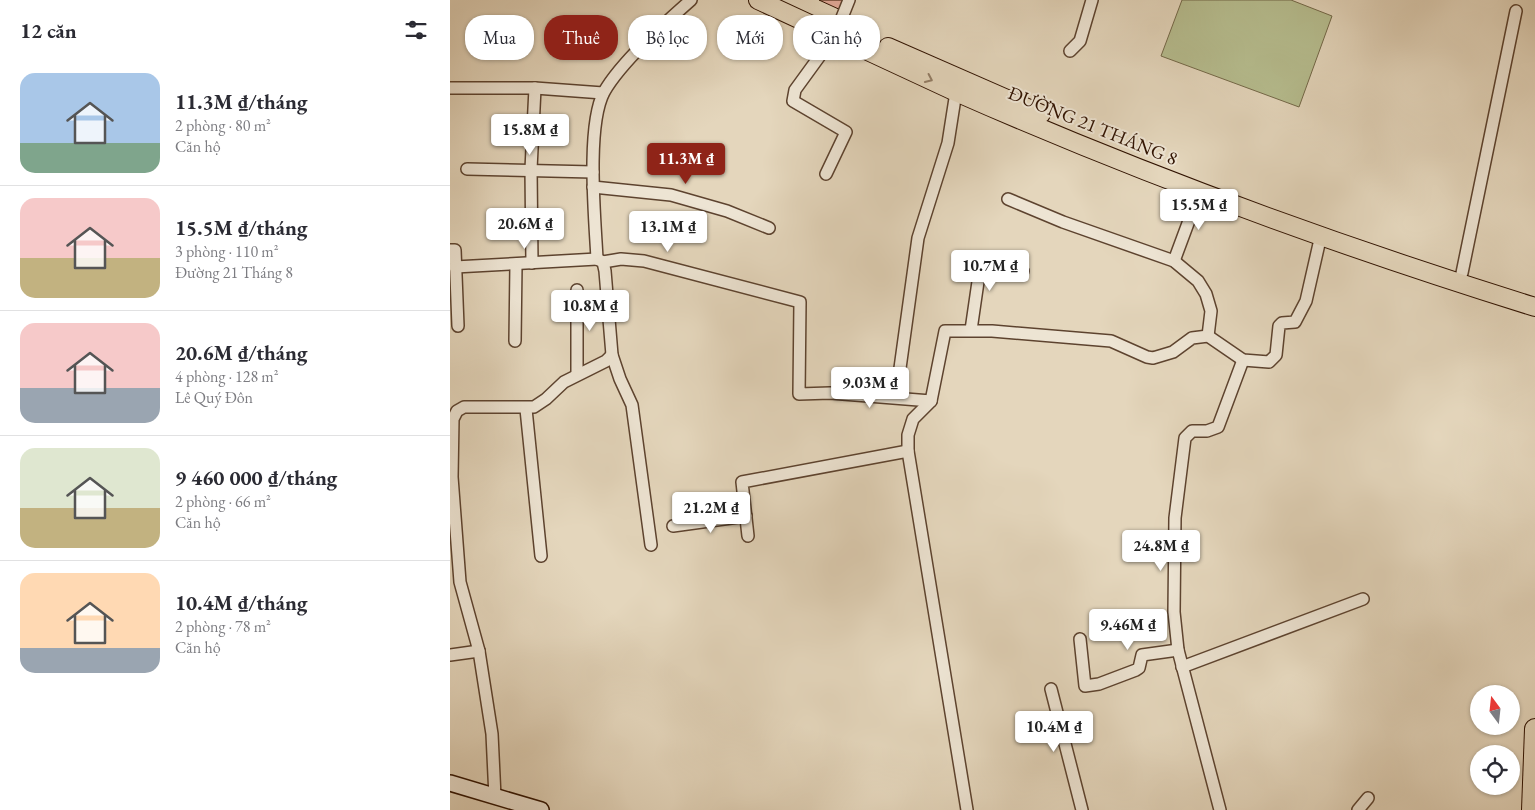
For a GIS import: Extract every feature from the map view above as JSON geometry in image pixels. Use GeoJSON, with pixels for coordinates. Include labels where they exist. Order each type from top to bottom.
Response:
{"type":"FeatureCollection","features":[{"type":"Feature","properties":{"kind":"highway"},"geometry":{"type":"LineString","coordinates":[[1532,810],[1535,729]]}},
{"type":"Feature","properties":{"kind":"main road","name":"ĐƯỜNG 21 THÁNG 8"},"geometry":{"type":"LineString","coordinates":[[758,0],[798,15]]}},
{"type":"Feature","properties":{"kind":"main road","name":"ĐƯỜNG 21 THÁNG 8"},"geometry":{"type":"LineString","coordinates":[[786,0],[812,15]]}},
{"type":"Feature","properties":{"kind":"main road","name":"ĐƯỜNG 21 THÁNG 8"},"geometry":{"type":"LineString","coordinates":[[880,48],[1251,201],[1535,298]]}},
{"type":"Feature","properties":{"kind":"main road","name":"ĐƯỜNG 21 THÁNG 8"},"geometry":{"type":"LineString","coordinates":[[880,52],[956,92],[1200,191],[1321,236],[1535,307]]}},
{"type":"Feature","properties":{"kind":"street"},"geometry":{"type":"LineString","coordinates":[[651,545],[632,405],[620,380],[612,355],[600,260],[593,172],[597,118],[603,94],[614,76],[690,0]]}},
{"type":"Feature","properties":{"kind":"street"},"geometry":{"type":"LineString","coordinates":[[843,15],[849,0]]}},
{"type":"Feature","properties":{"kind":"street"},"geometry":{"type":"LineString","coordinates":[[1070,51],[1080,41],[1092,0]]}},
{"type":"Feature","properties":{"kind":"street"},"geometry":{"type":"LineString","coordinates":[[1462,273],[1516,10]]}},
{"type":"Feature","properties":{"kind":"street"},"geometry":{"type":"LineString","coordinates":[[816,60],[795,90],[792,101],[846,132],[826,174]]}},
{"type":"Feature","properties":{"kind":"street"},"geometry":{"type":"LineString","coordinates":[[450,88],[535,88],[603,94]]}},
{"type":"Feature","properties":{"kind":"street"},"geometry":{"type":"LineString","coordinates":[[532,263],[531,169],[535,88]]}},
{"type":"Feature","properties":{"kind":"street"},"geometry":{"type":"LineString","coordinates":[[896,397],[918,238],[948,143],[956,92]]}},
{"type":"Feature","properties":{"kind":"street"},"geometry":{"type":"LineString","coordinates":[[467,170],[531,169],[593,172]]}},
{"type":"Feature","properties":{"kind":"street"},"geometry":{"type":"LineString","coordinates":[[593,187],[671,194],[698,201],[769,228]]}},
{"type":"Feature","properties":{"kind":"street"},"geometry":{"type":"LineString","coordinates":[[1174,262],[1200,191]]}},
{"type":"Feature","properties":{"kind":"street"},"geometry":{"type":"LineString","coordinates":[[1008,199],[1063,222],[1174,262],[1198,281],[1206,294],[1212,311],[1208,336]]}},
{"type":"Feature","properties":{"kind":"street"},"geometry":{"type":"LineString","coordinates":[[967,810],[908,451],[908,435],[913,419],[931,401],[945,331],[971,330],[1111,341],[1146,358],[1173,352],[1192,338],[1208,336],[1243,360],[1262,364],[1273,360],[1279,326],[1282,323],[1295,322],[1306,301],[1321,236]]}},
{"type":"Feature","properties":{"kind":"street"},"geometry":{"type":"LineString","coordinates":[[450,250],[455,250],[458,326]]}},
{"type":"Feature","properties":{"kind":"street"},"geometry":{"type":"LineString","coordinates":[[456,267],[621,259],[644,261],[800,302],[800,394],[896,397],[931,401]]}},
{"type":"Feature","properties":{"kind":"street"},"geometry":{"type":"LineString","coordinates":[[515,341],[516,264]]}},
{"type":"Feature","properties":{"kind":"street"},"geometry":{"type":"LineString","coordinates":[[971,330],[980,268],[1023,272]]}},
{"type":"Feature","properties":{"kind":"street"},"geometry":{"type":"LineString","coordinates":[[576,374],[577,290]]}},
{"type":"Feature","properties":{"kind":"street"},"geometry":{"type":"LineString","coordinates":[[498,802],[492,734],[480,651],[460,582],[452,477],[453,418],[457,411],[464,407],[534,408],[564,382],[576,374],[606,361],[612,355]]}},
{"type":"Feature","properties":{"kind":"street"},"geometry":{"type":"LineString","coordinates":[[1220,810],[1178,650],[1174,612],[1175,518],[1183,444],[1188,433],[1192,431],[1207,432],[1218,427],[1243,360]]}},
{"type":"Feature","properties":{"kind":"street"},"geometry":{"type":"LineString","coordinates":[[526,409],[541,556]]}},
{"type":"Feature","properties":{"kind":"street"},"geometry":{"type":"LineString","coordinates":[[748,536],[742,482],[908,451]]}},
{"type":"Feature","properties":{"kind":"street"},"geometry":{"type":"LineString","coordinates":[[673,526],[746,516]]}},
{"type":"Feature","properties":{"kind":"street"},"geometry":{"type":"LineString","coordinates":[[1182,667],[1363,599]]}},
{"type":"Feature","properties":{"kind":"street"},"geometry":{"type":"LineString","coordinates":[[1080,639],[1085,686],[1099,684],[1136,670],[1139,668],[1142,655],[1178,650]]}},
{"type":"Feature","properties":{"kind":"street"},"geometry":{"type":"LineString","coordinates":[[450,655],[480,651]]}},
{"type":"Feature","properties":{"kind":"street"},"geometry":{"type":"LineString","coordinates":[[1051,689],[1082,810]]}},
{"type":"Feature","properties":{"kind":"street"},"geometry":{"type":"LineString","coordinates":[[450,783],[498,802],[541,810]]}},
{"type":"Feature","properties":{"kind":"street"},"geometry":{"type":"LineString","coordinates":[[1358,810],[1368,798]]}},
{"type":"Feature","properties":{"kind":"green space"},"geometry":{"type":"Polygon","coordinates":[[[1182,0],[1291,0],[1332,16],[1299,107],[1161,56],[1182,0]]]}},
{"type":"Feature","properties":{"kind":"building"},"geometry":{"type":"Polygon","coordinates":[[[819,0],[847,0],[843,11],[819,0]]]}}]}
